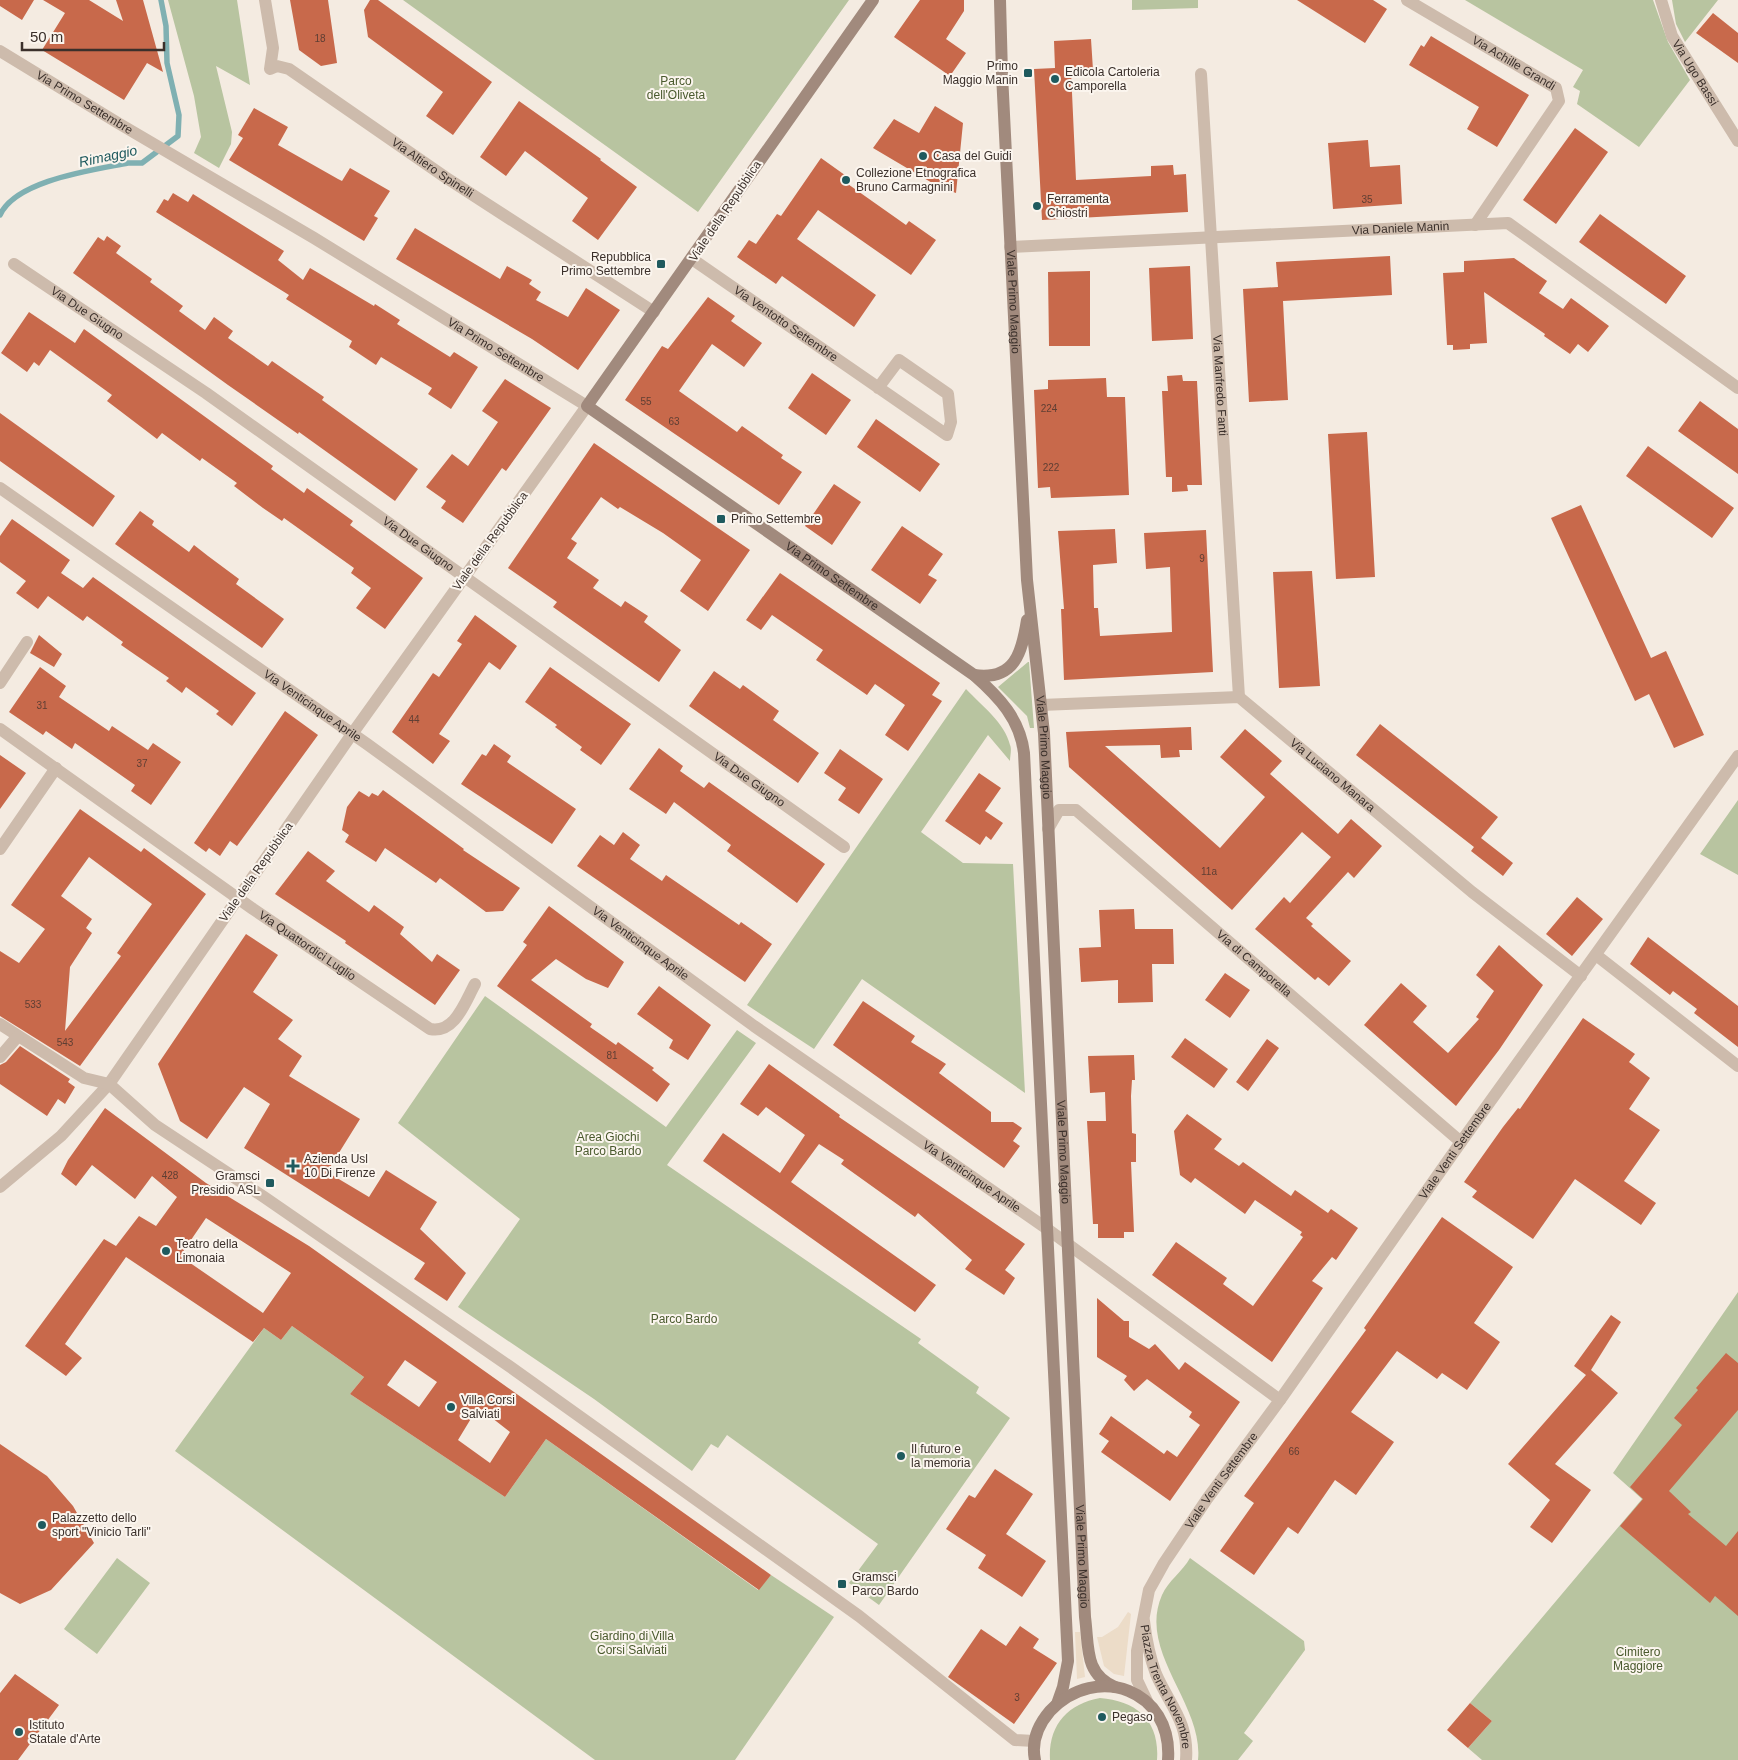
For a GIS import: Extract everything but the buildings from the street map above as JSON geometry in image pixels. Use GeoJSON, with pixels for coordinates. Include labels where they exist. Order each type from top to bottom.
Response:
{"type":"FeatureCollection","features":[{"type":"Feature","properties":{"kind":"main road","name":"Viale della Repubblica"},"geometry":{"type":"LineString","coordinates":[[587,406],[873,0]]}},
{"type":"Feature","properties":{"kind":"main road","name":"Viale Primo Maggio"},"geometry":{"type":"LineString","coordinates":[[1000,0],[1010,247],[1030,605],[1041,704],[1048,829],[1085,1618],[1095,1673],[1103,1681],[1116,1687]]}},
{"type":"Feature","properties":{"kind":"main road","name":"Via Primo Settembre"},"geometry":{"type":"LineString","coordinates":[[587,406],[974,675],[1005,706],[1020,733],[1023,746]]}},
{"type":"Feature","properties":{"kind":"main road","name":"Viale Primo Maggio"},"geometry":{"type":"LineString","coordinates":[[974,675],[993,676],[1011,666],[1022,648],[1030,605]]}},
{"type":"Feature","properties":{"kind":"main road","name":"Viale Primo Maggio"},"geometry":{"type":"LineString","coordinates":[[1023,746],[1068,1661],[1063,1687],[1057,1704]]}},
{"type":"Feature","properties":{"kind":"main road","name":"Piazza Trenta Novembre"},"geometry":{"type":"LineString","coordinates":[[1033,1758],[1034,1741],[1043,1719],[1057,1704],[1076,1691],[1099,1686],[1116,1687],[1126,1690],[1148,1703],[1163,1724],[1168,1743],[1168,1760]]}},
{"type":"Feature","properties":{"kind":"street","name":"Via Altiero Spinelli"},"geometry":{"type":"LineString","coordinates":[[265,0],[273,48],[270,69],[277,66],[289,69],[445,177],[654,312]]}},
{"type":"Feature","properties":{"kind":"street","name":"Via Achille Grandi"},"geometry":{"type":"LineString","coordinates":[[1407,0],[1556,88],[1559,101],[1475,225]]}},
{"type":"Feature","properties":{"kind":"street","name":"Via Ugo Bassi"},"geometry":{"type":"LineString","coordinates":[[1661,0],[1672,36],[1738,141]]}},
{"type":"Feature","properties":{"kind":"street","name":"Via Primo Settembre"},"geometry":{"type":"LineString","coordinates":[[0,51],[587,406]]}},
{"type":"Feature","properties":{"kind":"street","name":"Via Manfredo Fanti"},"geometry":{"type":"LineString","coordinates":[[1201,74],[1239,697]]}},
{"type":"Feature","properties":{"kind":"street","name":"Via Daniele Manin"},"geometry":{"type":"LineString","coordinates":[[1010,247],[1508,223],[1738,388]]}},
{"type":"Feature","properties":{"kind":"street","name":"Via Ventotto Settembre"},"geometry":{"type":"LineString","coordinates":[[692,259],[878,388],[947,435],[951,422],[948,394],[899,360],[878,388]]}},
{"type":"Feature","properties":{"kind":"street","name":"Via Due Giugno"},"geometry":{"type":"LineString","coordinates":[[14,264],[206,392],[844,847]]}},
{"type":"Feature","properties":{"kind":"street","name":"Viale della Repubblica"},"geometry":{"type":"LineString","coordinates":[[0,1187],[61,1136],[109,1084],[352,734],[587,406]]}},
{"type":"Feature","properties":{"kind":"street","name":"Via Venticinque Aprile"},"geometry":{"type":"LineString","coordinates":[[0,488],[352,734],[754,1026],[1046,1228],[1280,1400]]}},
{"type":"Feature","properties":{"kind":"street"},"geometry":{"type":"LineString","coordinates":[[0,683],[27,642]]}},
{"type":"Feature","properties":{"kind":"street"},"geometry":{"type":"LineString","coordinates":[[1041,704],[1239,697]]}},
{"type":"Feature","properties":{"kind":"street","name":"Via Luciano Manara"},"geometry":{"type":"LineString","coordinates":[[1239,697],[1472,892],[1581,976]]}},
{"type":"Feature","properties":{"kind":"street","name":"Via Quattordici Luglio"},"geometry":{"type":"LineString","coordinates":[[0,729],[238,898],[430,1029],[437,1030],[449,1026],[476,984]]}},
{"type":"Feature","properties":{"kind":"street","name":"Viale Venti Settembre"},"geometry":{"type":"LineString","coordinates":[[1176,1547],[1207,1499],[1280,1400],[1461,1142],[1738,756]]}},
{"type":"Feature","properties":{"kind":"street"},"geometry":{"type":"LineString","coordinates":[[0,849],[56,768]]}},
{"type":"Feature","properties":{"kind":"street","name":"Via di Camporella"},"geometry":{"type":"LineString","coordinates":[[1048,829],[1059,810],[1076,810],[1461,1142]]}},
{"type":"Feature","properties":{"kind":"street"},"geometry":{"type":"LineString","coordinates":[[1596,955],[1738,1066]]}},
{"type":"Feature","properties":{"kind":"street"},"geometry":{"type":"LineString","coordinates":[[0,1024],[84,1078],[109,1084],[155,1125],[264,1197],[507,1364],[802,1574],[859,1616],[1015,1740],[1034,1741]]}},
{"type":"Feature","properties":{"kind":"street"},"geometry":{"type":"LineString","coordinates":[[0,1057],[18,1036]]}},
{"type":"Feature","properties":{"kind":"street","name":"Piazza Trenta Novembre"},"geometry":{"type":"LineString","coordinates":[[1148,1703],[1137,1680],[1137,1651],[1149,1590],[1164,1563],[1176,1547]]}},
{"type":"Feature","properties":{"kind":"street","name":"Piazza Trenta Novembre"},"geometry":{"type":"LineString","coordinates":[[1144,1614],[1156,1673],[1181,1720],[1186,1737],[1186,1760]]}},
{"type":"Feature","properties":{"kind":"green space"},"geometry":{"type":"Polygon","coordinates":[[[168,0],[237,0],[250,85],[216,66],[232,132],[231,144],[219,168],[194,153],[201,137],[194,96],[168,0]]]}},
{"type":"Feature","properties":{"kind":"green space","name":"Parco dell'Oliveta"},"geometry":{"type":"Polygon","coordinates":[[[403,0],[849,0],[698,212],[403,0]]]}},
{"type":"Feature","properties":{"kind":"green space"},"geometry":{"type":"Polygon","coordinates":[[[1132,0],[1198,0],[1198,8],[1132,10],[1132,0]]]}},
{"type":"Feature","properties":{"kind":"green space"},"geometry":{"type":"Polygon","coordinates":[[[1465,0],[1653,0],[1668,42],[1690,80],[1639,147],[1577,104],[1580,91],[1573,87],[1583,70],[1465,0]]]}},
{"type":"Feature","properties":{"kind":"green space"},"geometry":{"type":"Polygon","coordinates":[[[1672,0],[1718,0],[1685,42],[1676,24],[1672,0]]]}},
{"type":"Feature","properties":{"kind":"green space"},"geometry":{"type":"Polygon","coordinates":[[[1028,662],[1034,728],[1030,728],[1027,716],[998,687],[1028,662]]]}},
{"type":"Feature","properties":{"kind":"green space"},"geometry":{"type":"Polygon","coordinates":[[[966,689],[1003,729],[1011,747],[1010,761],[988,735],[921,832],[963,863],[1013,864],[1025,1093],[862,979],[814,1049],[747,1005],[966,689]]]}},
{"type":"Feature","properties":{"kind":"green space"},"geometry":{"type":"Polygon","coordinates":[[[1738,800],[1738,875],[1700,854],[1738,800]]]}},
{"type":"Feature","properties":{"kind":"green space","name":"Parco Bardo"},"geometry":{"type":"Polygon","coordinates":[[[485,996],[666,1127],[737,1030],[756,1043],[667,1165],[921,1339],[918,1343],[979,1387],[976,1393],[1010,1418],[879,1605],[849,1583],[878,1544],[727,1435],[718,1448],[711,1444],[692,1471],[594,1399],[458,1307],[520,1219],[398,1123],[485,996]]]}},
{"type":"Feature","properties":{"kind":"green space","name":"Cimitero Maggiore"},"geometry":{"type":"Polygon","coordinates":[[[1738,1292],[1738,1760],[1482,1760],[1468,1748],[1492,1721],[1470,1703],[1642,1499],[1613,1473],[1738,1292]]]}},
{"type":"Feature","properties":{"kind":"green space","name":"Giardino di Villa Corsi Salviati"},"geometry":{"type":"Polygon","coordinates":[[[292,1326],[364,1377],[350,1394],[505,1497],[546,1439],[758,1590],[771,1575],[834,1617],[735,1760],[595,1760],[175,1451],[264,1328],[281,1340],[292,1326]]]}},
{"type":"Feature","properties":{"kind":"green space"},"geometry":{"type":"Polygon","coordinates":[[[117,1558],[150,1583],[97,1654],[64,1629],[117,1558]]]}},
{"type":"Feature","properties":{"kind":"green space"},"geometry":{"type":"Polygon","coordinates":[[[1190,1558],[1304,1641],[1305,1650],[1244,1733],[1253,1741],[1238,1760],[1198,1760],[1197,1739],[1191,1719],[1164,1657],[1158,1637],[1157,1616],[1162,1595],[1190,1558]]]}},
{"type":"Feature","properties":{"kind":"green space"},"geometry":{"type":"Polygon","coordinates":[[[1100,1698],[1125,1703],[1144,1715],[1155,1734],[1157,1760],[1050,1760],[1052,1737],[1062,1718],[1078,1705],[1100,1698]]]}},
{"type":"Feature","properties":{"kind":"shaded area"},"geometry":{"type":"Polygon","coordinates":[[[1128,1612],[1131,1614],[1124,1676],[1114,1674],[1104,1666],[1097,1637],[1102,1637],[1118,1627],[1128,1612]]]}},
{"type":"Feature","properties":{"kind":"shaded area"},"geometry":{"type":"Polygon","coordinates":[[[1075,1632],[1080,1632],[1085,1677],[1077,1679],[1075,1632]]]}},
{"type":"Feature","properties":{"kind":"waterway","name":"Rimaggio"},"geometry":{"type":"LineString","coordinates":[[0,215],[9,203],[22,193],[38,185],[76,173],[128,163],[142,163],[178,136],[179,115],[167,63],[166,26],[161,0]]}},
{"type":"Feature","properties":{"kind":"place","name":"Primo Maggio Manin"},"geometry":{"type":"Point","coordinates":[1028,73]}},
{"type":"Feature","properties":{"kind":"place","name":"Edicola Cartoleria Camporella"},"geometry":{"type":"Point","coordinates":[1055,79]}},
{"type":"Feature","properties":{"kind":"place","name":"Casa del Guidi"},"geometry":{"type":"Point","coordinates":[923,156]}},
{"type":"Feature","properties":{"kind":"place","name":"Collezione Etnografica Bruno Carmagnini"},"geometry":{"type":"Point","coordinates":[846,180]}},
{"type":"Feature","properties":{"kind":"place","name":"Ferramenta Chiostri"},"geometry":{"type":"Point","coordinates":[1037,206]}},
{"type":"Feature","properties":{"kind":"place","name":"Repubblica Primo Settembre"},"geometry":{"type":"Point","coordinates":[661,264]}},
{"type":"Feature","properties":{"kind":"place","name":"Primo Settembre"},"geometry":{"type":"Point","coordinates":[721,519]}},
{"type":"Feature","properties":{"kind":"place","name":"Azienda Usl 10 Di Firenze"},"geometry":{"type":"Point","coordinates":[293,1166]}},
{"type":"Feature","properties":{"kind":"place","name":"Gramsci Presidio ASL"},"geometry":{"type":"Point","coordinates":[270,1183]}},
{"type":"Feature","properties":{"kind":"place","name":"Teatro della Limonaia"},"geometry":{"type":"Point","coordinates":[166,1251]}},
{"type":"Feature","properties":{"kind":"place","name":"Villa Corsi Salviati"},"geometry":{"type":"Point","coordinates":[451,1407]}},
{"type":"Feature","properties":{"kind":"place","name":"Il futuro e la memoria"},"geometry":{"type":"Point","coordinates":[901,1456]}},
{"type":"Feature","properties":{"kind":"place","name":"Palazzetto dello sport \"Vinicio Tarli\""},"geometry":{"type":"Point","coordinates":[42,1525]}},
{"type":"Feature","properties":{"kind":"place","name":"Gramsci Parco Bardo"},"geometry":{"type":"Point","coordinates":[842,1584]}},
{"type":"Feature","properties":{"kind":"place","name":"Pegaso"},"geometry":{"type":"Point","coordinates":[1102,1717]}},
{"type":"Feature","properties":{"kind":"place","name":"Istituto Statale d'Arte"},"geometry":{"type":"Point","coordinates":[19,1732]}},
{"type":"Feature","properties":{"kind":"park label","name":"Area Giochi Parco Bardo"},"geometry":{"type":"Point","coordinates":[608,1144]}}]}
